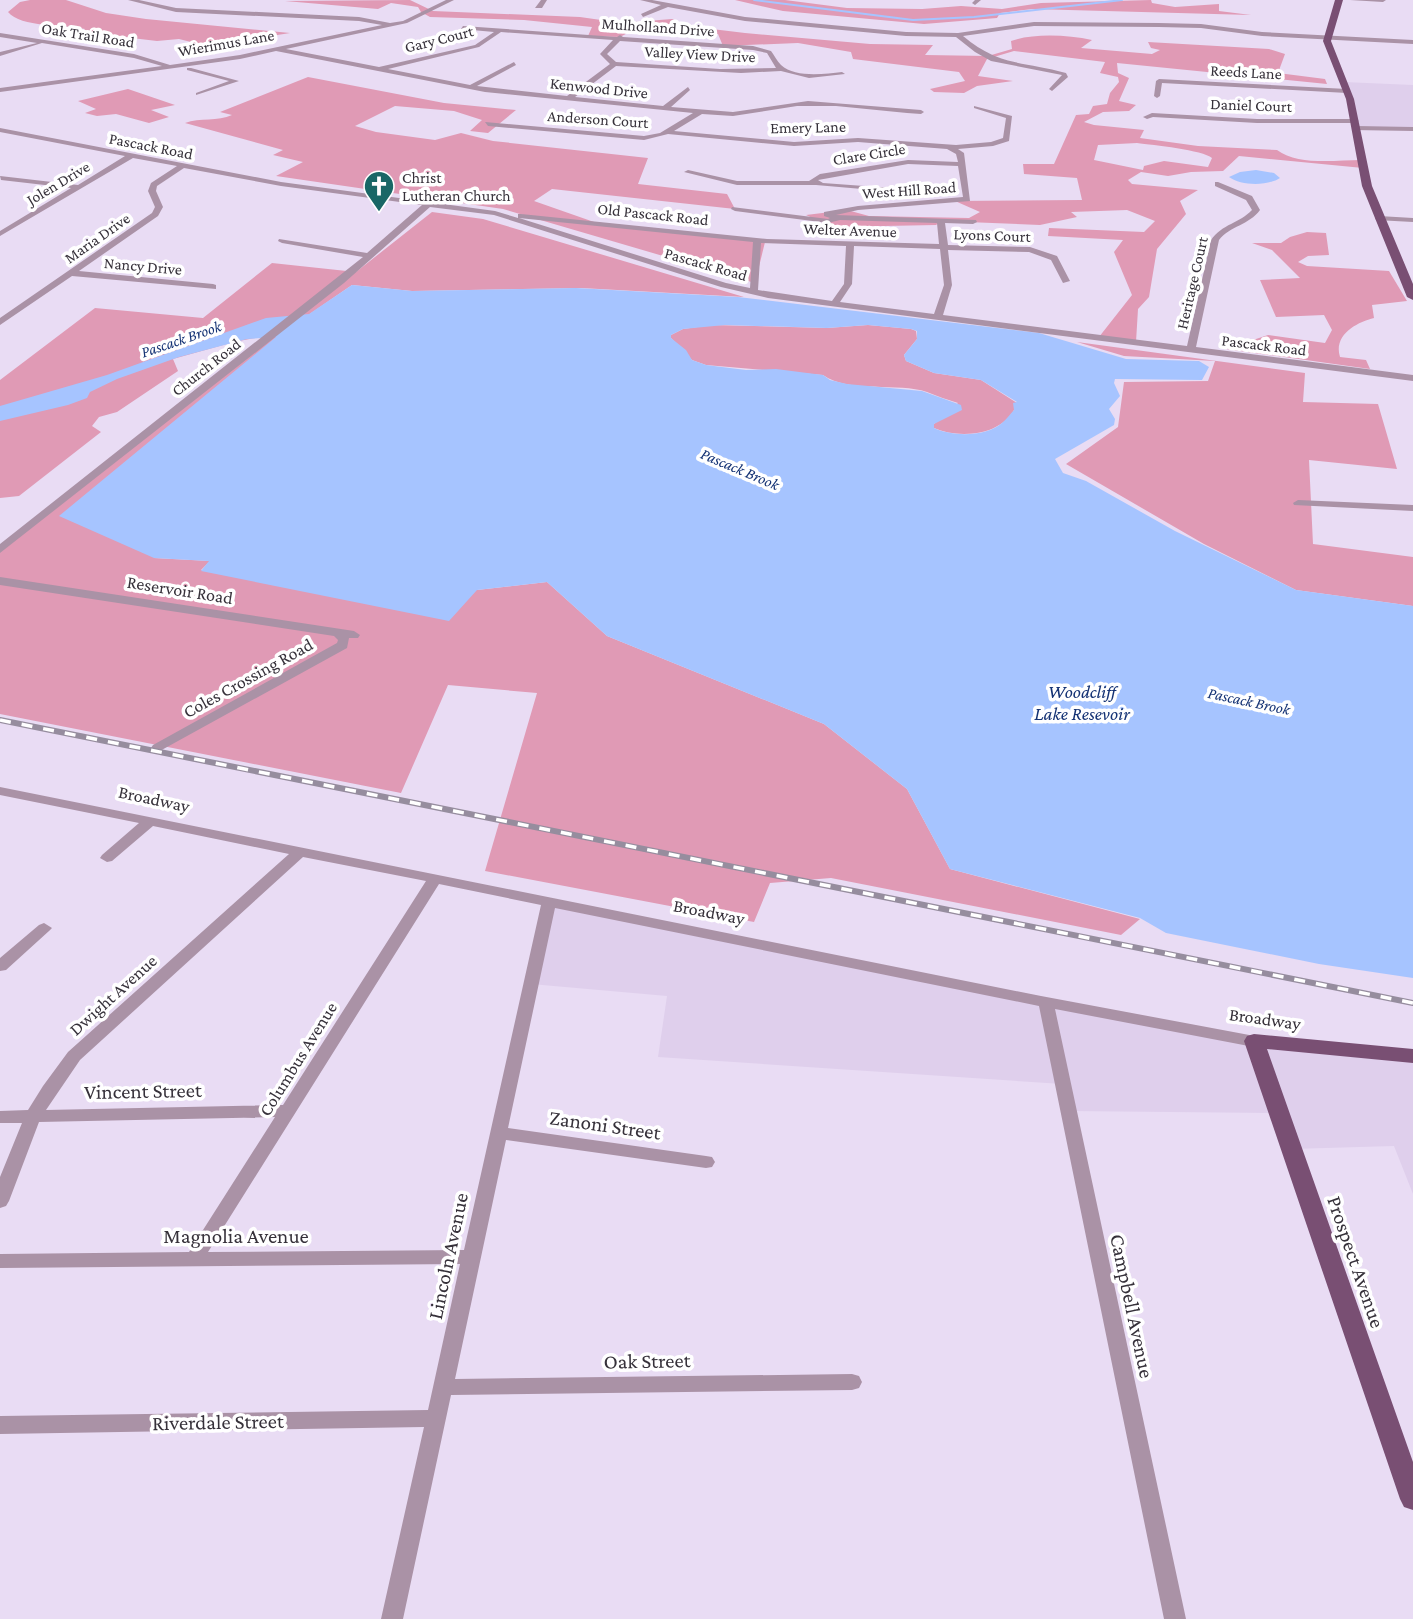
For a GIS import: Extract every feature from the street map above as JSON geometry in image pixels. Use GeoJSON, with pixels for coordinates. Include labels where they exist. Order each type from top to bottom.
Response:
{"type":"FeatureCollection","features":[{"type":"Feature","properties":{"kind":"main road"},"geometry":{"type":"LineString","coordinates":[[1339,0],[1327,38],[1330,53],[1347,91],[1364,174],[1379,218],[1413,297]]}},
{"type":"Feature","properties":{"kind":"main road","name":"Broadway"},"geometry":{"type":"LineString","coordinates":[[1254,1041],[1413,1056]]}},
{"type":"Feature","properties":{"kind":"main road","name":"Prospect Avenue"},"geometry":{"type":"LineString","coordinates":[[1254,1041],[1413,1499]]}},
{"type":"Feature","properties":{"kind":"street"},"geometry":{"type":"LineString","coordinates":[[131,0],[166,8],[359,19],[393,25]]}},
{"type":"Feature","properties":{"kind":"street","name":"Wierimus Lane"},"geometry":{"type":"LineString","coordinates":[[0,90],[174,67],[275,49],[415,19],[451,0]]}},
{"type":"Feature","properties":{"kind":"street"},"geometry":{"type":"LineString","coordinates":[[540,7],[537,7],[544,0]]}},
{"type":"Feature","properties":{"kind":"street"},"geometry":{"type":"LineString","coordinates":[[643,0],[728,16],[831,28],[958,34],[1034,24],[1159,25],[1413,42]]}},
{"type":"Feature","properties":{"kind":"street"},"geometry":{"type":"LineString","coordinates":[[1353,0],[1383,0]]}},
{"type":"Feature","properties":{"kind":"street"},"geometry":{"type":"LineString","coordinates":[[643,15],[667,5]]}},
{"type":"Feature","properties":{"kind":"street"},"geometry":{"type":"LineString","coordinates":[[203,11],[213,6]]}},
{"type":"Feature","properties":{"kind":"street","name":"Mulholland Drive"},"geometry":{"type":"LineString","coordinates":[[463,28],[753,48],[769,51],[783,69],[809,75],[842,74]]}},
{"type":"Feature","properties":{"kind":"street","name":"Gary Court"},"geometry":{"type":"LineString","coordinates":[[379,70],[477,46],[502,29]]}},
{"type":"Feature","properties":{"kind":"street"},"geometry":{"type":"LineString","coordinates":[[958,34],[991,59],[1064,74],[1066,76],[1052,89]]}},
{"type":"Feature","properties":{"kind":"street","name":"Oak Trail Road"},"geometry":{"type":"LineString","coordinates":[[0,35],[134,56],[236,81],[198,94]]}},
{"type":"Feature","properties":{"kind":"street"},"geometry":{"type":"LineString","coordinates":[[568,99],[614,64],[603,54],[620,37]]}},
{"type":"Feature","properties":{"kind":"street"},"geometry":{"type":"LineString","coordinates":[[0,54],[43,42]]}},
{"type":"Feature","properties":{"kind":"street","name":"Kenwood Drive"},"geometry":{"type":"LineString","coordinates":[[275,49],[471,87],[700,112],[738,114],[807,103],[921,112]]}},
{"type":"Feature","properties":{"kind":"street"},"geometry":{"type":"LineString","coordinates":[[471,87],[514,64]]}},
{"type":"Feature","properties":{"kind":"street","name":"Valley View Drive"},"geometry":{"type":"LineString","coordinates":[[614,64],[652,64],[752,73],[783,69]]}},
{"type":"Feature","properties":{"kind":"street","name":"Reeds Lane"},"geometry":{"type":"LineString","coordinates":[[1157,96],[1159,81],[1347,91]]}},
{"type":"Feature","properties":{"kind":"street"},"geometry":{"type":"LineString","coordinates":[[664,108],[688,89]]}},
{"type":"Feature","properties":{"kind":"street"},"geometry":{"type":"LineString","coordinates":[[950,148],[985,146],[1006,139],[1010,117],[976,107]]}},
{"type":"Feature","properties":{"kind":"street","name":"Anderson Court"},"geometry":{"type":"LineString","coordinates":[[488,124],[637,139],[656,137],[700,112]]}},
{"type":"Feature","properties":{"kind":"street","name":"Daniel Court"},"geometry":{"type":"LineString","coordinates":[[1147,117],[1152,115],[1355,124],[1413,129]]}},
{"type":"Feature","properties":{"kind":"street","name":"Pascack Road"},"geometry":{"type":"LineString","coordinates":[[0,130],[300,187],[495,213],[754,292],[1413,378]]}},
{"type":"Feature","properties":{"kind":"street","name":"Emery Lane"},"geometry":{"type":"LineString","coordinates":[[667,132],[782,143],[856,140],[950,148]]}},
{"type":"Feature","properties":{"kind":"street","name":"West Hill Road"},"geometry":{"type":"LineString","coordinates":[[950,148],[960,153],[967,200],[858,208],[827,214],[841,217],[974,222]]}},
{"type":"Feature","properties":{"kind":"street","name":"Jolen Drive"},"geometry":{"type":"LineString","coordinates":[[0,234],[131,156]]}},
{"type":"Feature","properties":{"kind":"street","name":"Clare Circle"},"geometry":{"type":"LineString","coordinates":[[962,163],[908,162],[816,177],[812,180],[815,183],[967,196]]}},
{"type":"Feature","properties":{"kind":"street","name":"Maria Drive"},"geometry":{"type":"LineString","coordinates":[[3,318],[155,215],[159,207],[152,191],[153,185],[182,166]]}},
{"type":"Feature","properties":{"kind":"street"},"geometry":{"type":"LineString","coordinates":[[688,172],[737,183],[815,183]]}},
{"type":"Feature","properties":{"kind":"street"},"geometry":{"type":"LineString","coordinates":[[1,178],[79,187]]}},
{"type":"Feature","properties":{"kind":"street","name":"Heritage Court"},"geometry":{"type":"LineString","coordinates":[[1191,349],[1214,240],[1224,228],[1248,218],[1256,209],[1249,198],[1218,184]]}},
{"type":"Feature","properties":{"kind":"street","name":"Church Road"},"geometry":{"type":"LineString","coordinates":[[0,550],[299,314],[428,204]]}},
{"type":"Feature","properties":{"kind":"street"},"geometry":{"type":"LineString","coordinates":[[735,209],[828,221],[841,217]]}},
{"type":"Feature","properties":{"kind":"street","name":"Old Pascack Road"},"geometry":{"type":"LineString","coordinates":[[495,213],[757,240]]}},
{"type":"Feature","properties":{"kind":"street"},"geometry":{"type":"LineString","coordinates":[[1379,218],[1413,220]]}},
{"type":"Feature","properties":{"kind":"street"},"geometry":{"type":"LineString","coordinates":[[0,221],[18,223]]}},
{"type":"Feature","properties":{"kind":"street"},"geometry":{"type":"LineString","coordinates":[[938,316],[948,285],[940,222]]}},
{"type":"Feature","properties":{"kind":"street"},"geometry":{"type":"LineString","coordinates":[[754,292],[757,240]]}},
{"type":"Feature","properties":{"kind":"street","name":"Welter Avenue"},"geometry":{"type":"LineString","coordinates":[[757,240],[943,247]]}},
{"type":"Feature","properties":{"kind":"street"},"geometry":{"type":"LineString","coordinates":[[282,241],[369,256]]}},
{"type":"Feature","properties":{"kind":"street"},"geometry":{"type":"LineString","coordinates":[[835,303],[848,285],[850,244]]}},
{"type":"Feature","properties":{"kind":"street","name":"Lyons Court"},"geometry":{"type":"LineString","coordinates":[[943,247],[1044,253],[1055,258],[1066,281]]}},
{"type":"Feature","properties":{"kind":"street","name":"Nancy Drive"},"geometry":{"type":"LineString","coordinates":[[71,274],[213,287]]}},
{"type":"Feature","properties":{"kind":"street"},"geometry":{"type":"LineString","coordinates":[[1298,502],[1413,508]]}},
{"type":"Feature","properties":{"kind":"street","name":"Reservoir Road"},"geometry":{"type":"LineString","coordinates":[[0,581],[354,635]]}},
{"type":"Feature","properties":{"kind":"street","name":"Coles Crossing Road"},"geometry":{"type":"LineString","coordinates":[[158,748],[343,645],[344,639],[338,633]]}},
{"type":"Feature","properties":{"kind":"street","name":"Broadway"},"geometry":{"type":"LineString","coordinates":[[0,791],[549,903],[1254,1041]]}},
{"type":"Feature","properties":{"kind":"street"},"geometry":{"type":"LineString","coordinates":[[107,858],[149,822]]}},
{"type":"Feature","properties":{"kind":"street","name":"Dwight Avenue"},"geometry":{"type":"LineString","coordinates":[[0,1201],[32,1117],[56,1076],[74,1056],[299,852]]}},
{"type":"Feature","properties":{"kind":"street","name":"Columbus Avenue"},"geometry":{"type":"LineString","coordinates":[[194,1259],[435,880]]}},
{"type":"Feature","properties":{"kind":"street","name":"Lincoln Avenue"},"geometry":{"type":"LineString","coordinates":[[392,1619],[549,903]]}},
{"type":"Feature","properties":{"kind":"street"},"geometry":{"type":"LineString","coordinates":[[0,966],[44,928]]}},
{"type":"Feature","properties":{"kind":"street","name":"Campbell Avenue"},"geometry":{"type":"LineString","coordinates":[[1046,1002],[1175,1619]]}},
{"type":"Feature","properties":{"kind":"street","name":"Vincent Street"},"geometry":{"type":"LineString","coordinates":[[0,1117],[288,1111]]}},
{"type":"Feature","properties":{"kind":"street","name":"Zanoni Street"},"geometry":{"type":"LineString","coordinates":[[499,1133],[706,1162]]}},
{"type":"Feature","properties":{"kind":"street","name":"Magnolia Avenue"},"geometry":{"type":"LineString","coordinates":[[0,1261],[471,1257]]}},
{"type":"Feature","properties":{"kind":"street","name":"Oak Street"},"geometry":{"type":"LineString","coordinates":[[443,1387],[852,1382]]}},
{"type":"Feature","properties":{"kind":"street","name":"Riverdale Street"},"geometry":{"type":"LineString","coordinates":[[0,1425],[436,1418]]}},
{"type":"Feature","properties":{"kind":"shaded area"},"geometry":{"type":"Polygon","coordinates":[[[66,0],[106,13],[146,19],[290,33],[207,46],[179,39],[157,41],[81,32],[85,29],[23,21],[8,12],[20,2],[66,0]]]}},
{"type":"Feature","properties":{"kind":"shaded area"},"geometry":{"type":"Polygon","coordinates":[[[410,0],[433,11],[580,17],[622,23],[672,19],[687,26],[745,33],[870,44],[933,45],[925,55],[988,56],[1012,49],[1011,41],[1051,36],[1092,40],[1081,48],[1152,54],[1160,50],[1151,48],[1148,42],[1269,49],[1285,54],[1278,73],[1325,79],[1327,84],[1117,63],[1118,73],[1129,78],[1119,101],[1136,105],[1129,111],[1103,112],[1084,122],[1144,130],[1140,138],[1198,146],[1277,150],[1306,160],[1361,160],[1363,168],[1239,156],[1223,171],[1168,176],[1141,172],[1128,180],[1132,184],[1198,190],[1180,201],[1186,214],[1157,249],[1149,297],[1138,309],[1136,342],[1099,337],[1132,295],[1114,252],[1123,240],[1048,236],[1049,228],[1144,232],[1155,221],[1127,210],[1071,212],[1077,217],[1040,225],[941,221],[936,225],[832,227],[806,215],[847,210],[869,216],[969,218],[980,212],[955,201],[1082,200],[1077,178],[1024,174],[1023,164],[1054,164],[1076,115],[1089,114],[1093,106],[1107,104],[1110,93],[1119,82],[1118,77],[1100,73],[1105,62],[1014,51],[987,59],[978,76],[1013,81],[977,86],[964,93],[934,92],[930,89],[965,81],[959,72],[853,59],[851,52],[798,43],[723,46],[718,34],[639,27],[620,37],[588,36],[592,27],[524,20],[430,17],[418,7],[391,3],[378,9],[285,1],[410,0]],[[1137,143],[1098,145],[1094,160],[1143,170],[1144,166],[1164,161],[1208,167],[1212,158],[1189,150],[1137,143]]]}},
{"type":"Feature","properties":{"kind":"shaded area"},"geometry":{"type":"Polygon","coordinates":[[[735,0],[785,0],[847,8],[922,9],[961,6],[1002,9],[1041,3],[1151,0],[1152,3],[1175,7],[1219,4],[1219,11],[1251,15],[1032,9],[1000,13],[997,18],[924,24],[783,11],[735,0]]]}},
{"type":"Feature","properties":{"kind":"shaded area"},"geometry":{"type":"Polygon","coordinates":[[[308,77],[444,103],[516,110],[488,133],[470,131],[482,120],[454,111],[395,106],[355,126],[376,132],[435,140],[461,133],[493,141],[648,158],[638,184],[727,194],[735,209],[552,189],[534,201],[594,222],[765,242],[755,283],[503,209],[276,176],[303,162],[273,155],[283,150],[185,123],[227,117],[232,115],[220,112],[308,77]]]}},
{"type":"Feature","properties":{"kind":"shaded area"},"geometry":{"type":"Polygon","coordinates":[[[1344,82],[1413,85],[1413,129],[1356,128],[1344,82]]]}},
{"type":"Feature","properties":{"kind":"shaded area"},"geometry":{"type":"Polygon","coordinates":[[[128,89],[175,105],[151,110],[169,117],[149,123],[116,114],[97,116],[85,113],[96,109],[78,101],[128,89]]]}},
{"type":"Feature","properties":{"kind":"shaded area"},"geometry":{"type":"Polygon","coordinates":[[[432,212],[483,219],[744,297],[581,288],[412,291],[352,285],[285,331],[154,558],[210,561],[201,570],[477,590],[547,582],[607,636],[824,724],[907,789],[950,869],[1140,919],[1121,935],[831,878],[770,883],[754,922],[485,871],[537,693],[448,685],[401,793],[0,714],[0,546],[265,336],[173,359],[178,371],[117,412],[99,417],[92,426],[101,432],[19,496],[0,498],[0,380],[95,308],[203,318],[272,263],[356,272],[432,212]]]}},
{"type":"Feature","properties":{"kind":"shaded area"},"geometry":{"type":"Polygon","coordinates":[[[1307,232],[1326,233],[1329,255],[1308,256],[1298,262],[1307,266],[1389,271],[1407,301],[1372,305],[1374,318],[1354,326],[1343,336],[1339,349],[1340,357],[1366,360],[1370,369],[1226,349],[1268,335],[1325,343],[1332,330],[1324,315],[1276,317],[1260,280],[1300,278],[1272,250],[1252,243],[1281,243],[1307,232]]]}},
{"type":"Feature","properties":{"kind":"shaded area"},"geometry":{"type":"Polygon","coordinates":[[[712,325],[827,328],[868,325],[911,329],[916,331],[917,339],[904,355],[906,361],[934,373],[981,380],[1017,403],[1012,414],[993,428],[969,434],[945,432],[934,428],[934,424],[958,403],[927,392],[847,384],[823,375],[706,365],[692,360],[671,338],[671,335],[683,329],[712,325]]]}},
{"type":"Feature","properties":{"kind":"shaded area"},"geometry":{"type":"Polygon","coordinates":[[[1077,342],[1305,373],[1303,402],[1378,404],[1397,469],[1309,460],[1313,544],[1413,557],[1413,606],[1296,590],[1204,544],[1066,464],[1118,427],[1124,382],[1208,381],[1215,361],[1124,356],[1077,342]]]}},
{"type":"Feature","properties":{"kind":"shaded area"},"geometry":{"type":"Polygon","coordinates":[[[549,903],[1194,1032],[1413,1056],[1413,1194],[1394,1146],[1291,1149],[1278,1113],[1068,1111],[1062,1084],[658,1057],[667,996],[531,984],[549,903]]]}},
{"type":"Feature","properties":{"kind":"water"},"geometry":{"type":"Polygon","coordinates":[[[1256,170],[1274,173],[1280,178],[1255,184],[1229,177],[1240,172],[1256,170]]]}},
{"type":"Feature","properties":{"kind":"water","name":"Woodcliff Lake Resevoir"},"geometry":{"type":"Polygon","coordinates":[[[352,285],[412,291],[576,288],[738,297],[1039,333],[1126,359],[1199,361],[1209,367],[1202,380],[1115,379],[1120,396],[1109,409],[1115,419],[1114,425],[1055,459],[1063,473],[1086,481],[1175,531],[1296,590],[1413,606],[1413,978],[1319,964],[1166,933],[1140,918],[950,869],[907,789],[824,724],[607,636],[547,582],[477,590],[449,621],[201,571],[209,561],[154,558],[59,516],[276,337],[247,339],[179,357],[117,379],[90,392],[87,398],[68,405],[0,421],[0,406],[107,375],[266,318],[309,314],[352,285]],[[725,325],[683,329],[671,335],[671,338],[686,350],[692,360],[706,365],[746,370],[776,369],[823,375],[830,380],[847,384],[922,391],[961,405],[962,410],[934,424],[934,428],[950,433],[987,431],[1002,423],[1014,410],[1013,403],[1017,402],[981,380],[934,373],[906,361],[904,355],[917,339],[917,331],[868,325],[827,328],[725,325]]]}},
{"type":"Feature","properties":{"kind":"waterway"},"geometry":{"type":"LineString","coordinates":[[754,0],[913,20],[974,17],[1122,0]]}},
{"type":"Feature","properties":{"kind":"railway"},"geometry":{"type":"LineString","coordinates":[[0,720],[1413,1003]]}},
{"type":"Feature","properties":{"kind":"place","name":"Christ Lutheran Church"},"geometry":{"type":"Point","coordinates":[379,213]}},
{"type":"Feature","properties":{"kind":"water label","name":"Pascack Brook"},"geometry":{"type":"Point","coordinates":[181,339]}},
{"type":"Feature","properties":{"kind":"water label","name":"Pascack Brook"},"geometry":{"type":"Point","coordinates":[740,469]}},
{"type":"Feature","properties":{"kind":"water label","name":"Pascack Brook"},"geometry":{"type":"Point","coordinates":[1249,701]}}]}
